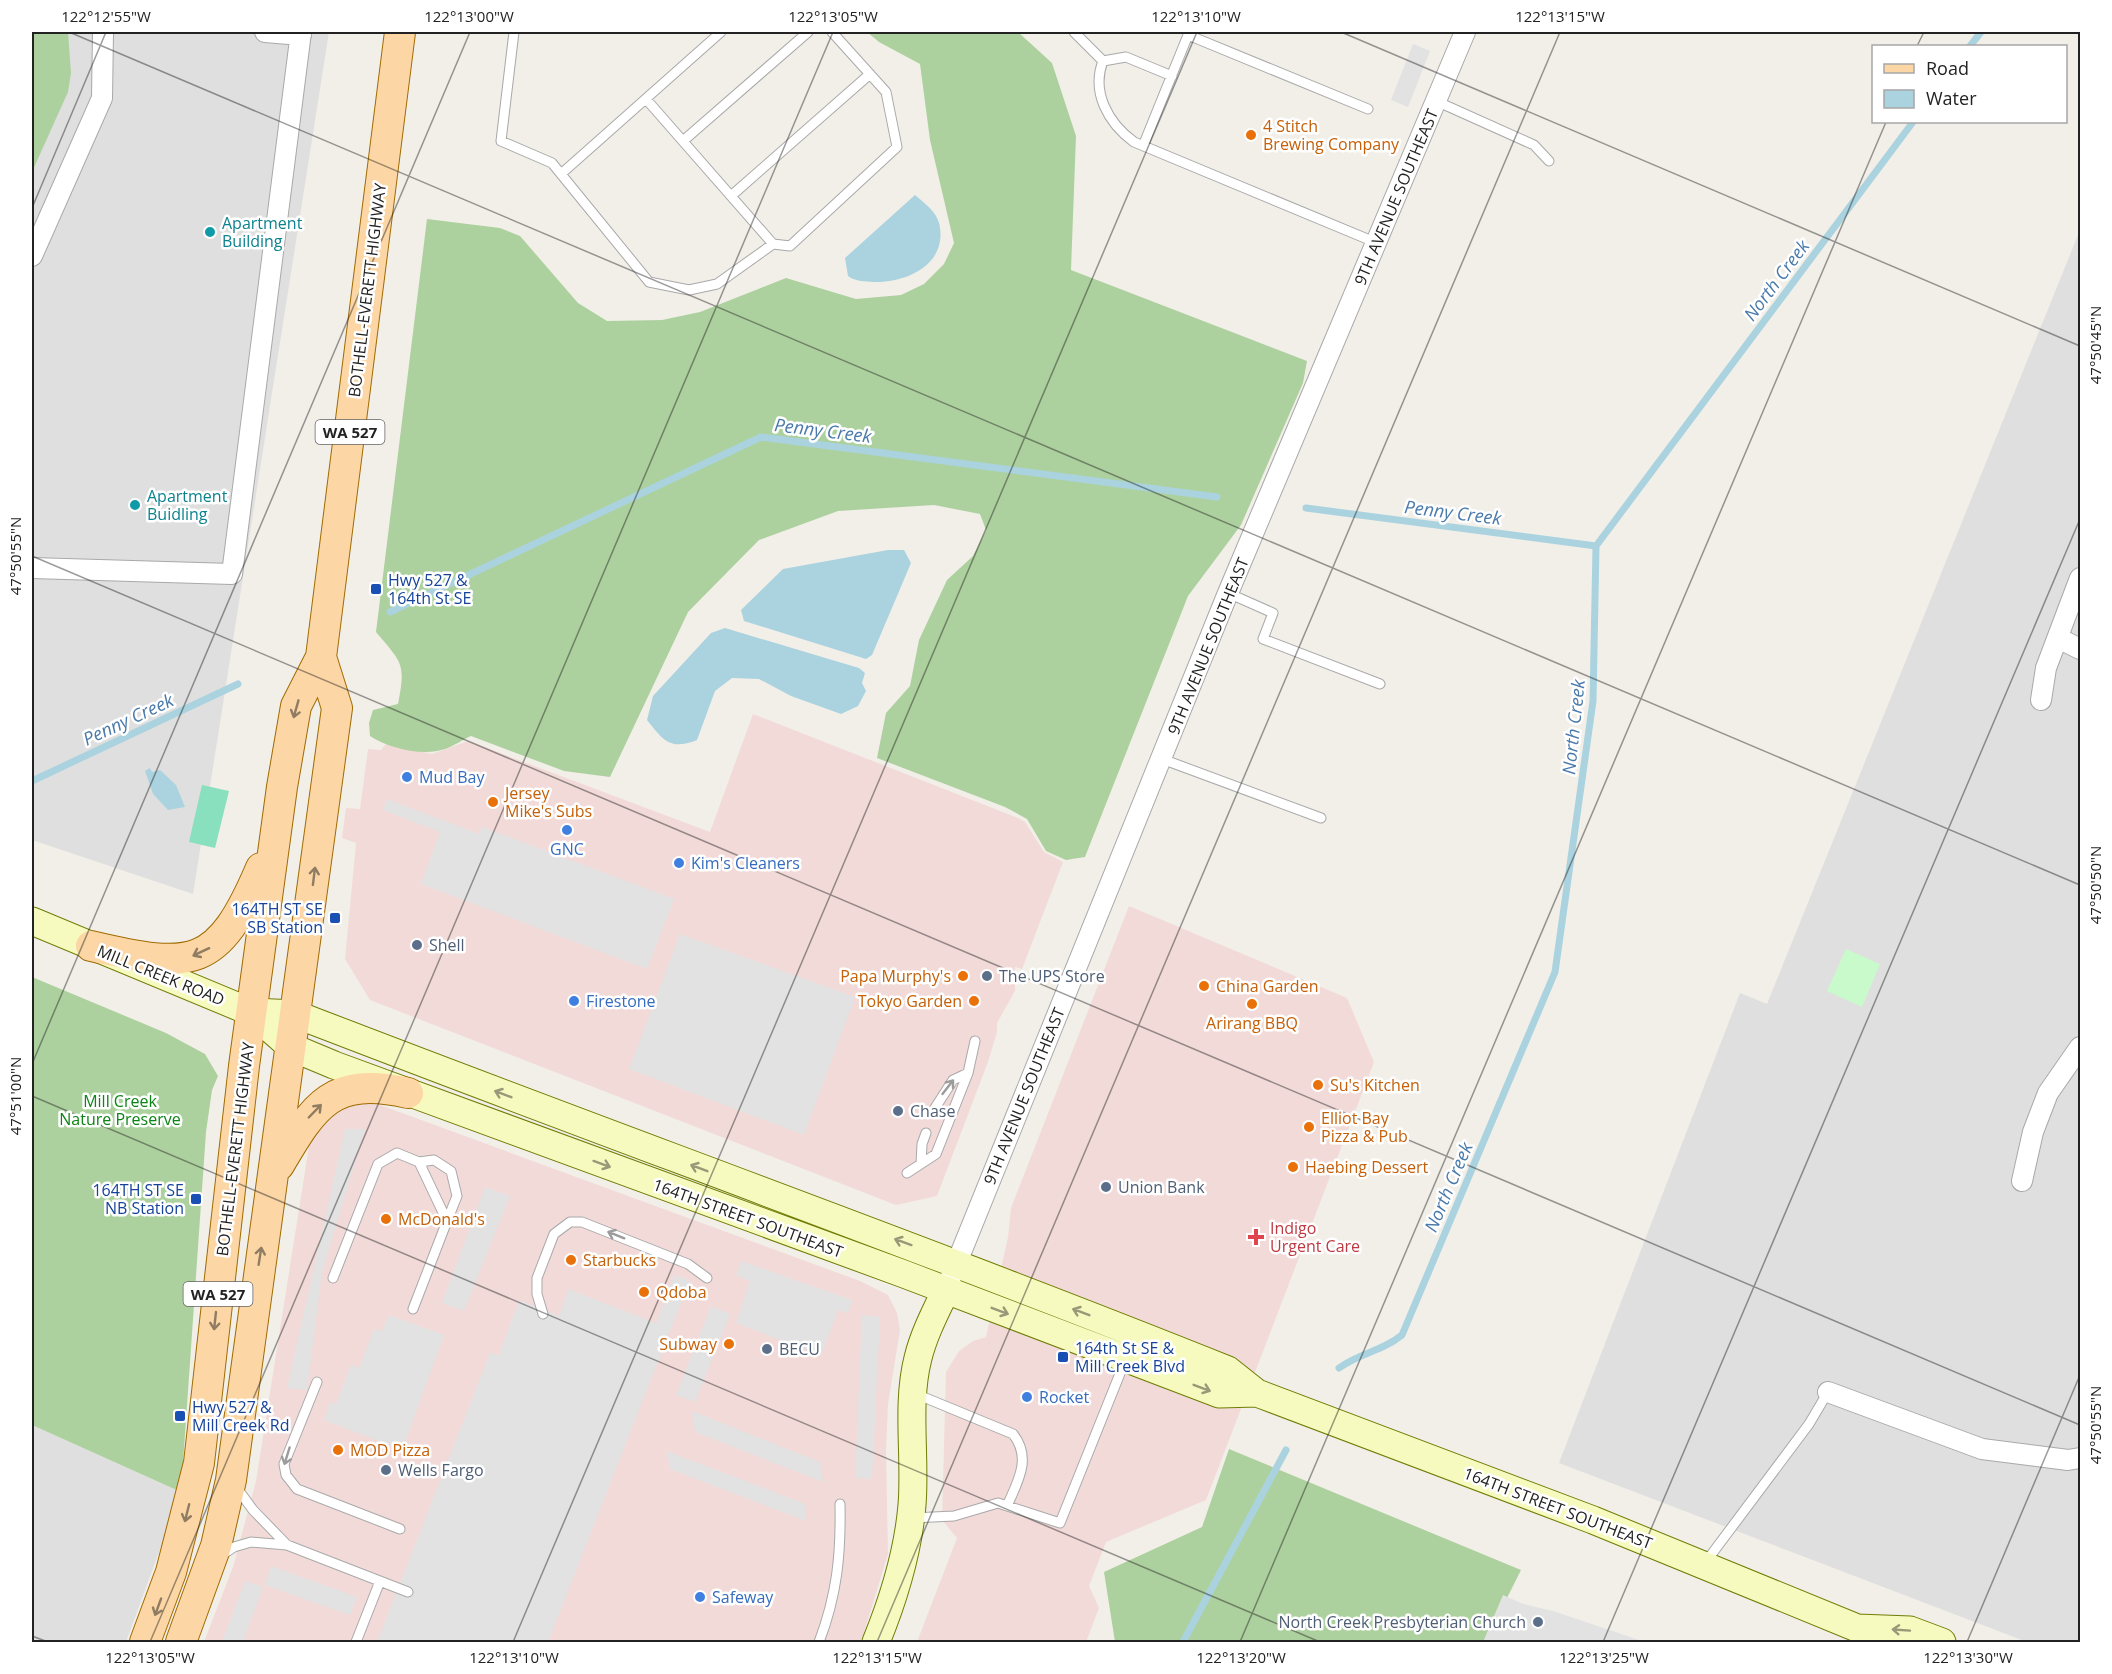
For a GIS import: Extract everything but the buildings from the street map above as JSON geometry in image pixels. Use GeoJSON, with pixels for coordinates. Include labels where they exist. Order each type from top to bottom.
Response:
{"type":"FeatureCollection","features":[{"type":"Feature","properties":{"kind":"main road","name":"BOTHELL-EVERETT HIGHWAY"},"geometry":{"type":"LineString","coordinates":[[145,1642],[171,1572],[199,1463],[251,1012],[275,834],[296,706],[321,657],[400,32]]}},
{"type":"Feature","properties":{"kind":"main road","name":"BOTHELL-EVERETT HIGHWAY"},"geometry":{"type":"LineString","coordinates":[[182,1642],[216,1546],[231,1480],[337,708],[321,657]]}},
{"type":"Feature","properties":{"kind":"main road"},"geometry":{"type":"LineString","coordinates":[[91,946],[143,958],[167,960],[189,958],[216,946],[230,930],[252,889],[275,834]]}},
{"type":"Feature","properties":{"kind":"main road","name":"MILL CREEK ROAD"},"geometry":{"type":"LineString","coordinates":[[32,921],[251,1012],[295,1014]]}},
{"type":"Feature","properties":{"kind":"main road","name":"164TH STREET SOUTHEAST"},"geometry":{"type":"LineString","coordinates":[[251,1012],[291,1047],[408,1093],[945,1290],[1219,1394],[1257,1393]]}},
{"type":"Feature","properties":{"kind":"main road","name":"164TH STREET SOUTHEAST"},"geometry":{"type":"LineString","coordinates":[[295,1014],[751,1188],[958,1263],[1228,1370],[1257,1393],[1704,1565],[1866,1635],[1910,1630],[1942,1642]]}},
{"type":"Feature","properties":{"kind":"main road"},"geometry":{"type":"LineString","coordinates":[[272,1178],[305,1122],[324,1102],[357,1088],[381,1087],[408,1093]]}},
{"type":"Feature","properties":{"kind":"main road"},"geometry":{"type":"LineString","coordinates":[[876,1642],[903,1561],[911,1518],[914,1394],[918,1359],[924,1336],[945,1290]]}},
{"type":"Feature","properties":{"kind":"street"},"geometry":{"type":"LineString","coordinates":[[32,256],[102,98],[103,32]]}},
{"type":"Feature","properties":{"kind":"street"},"geometry":{"type":"LineString","coordinates":[[32,568],[232,574],[301,33],[265,32]]}},
{"type":"Feature","properties":{"kind":"street","name":"9TH AVENUE SOUTHEAST"},"geometry":{"type":"LineString","coordinates":[[945,1290],[958,1263],[969,1230],[1228,593],[1465,32]]}},
{"type":"Feature","properties":{"kind":"street"},"geometry":{"type":"LineString","coordinates":[[2041,700],[2046,668],[2080,578]]}},
{"type":"Feature","properties":{"kind":"street"},"geometry":{"type":"LineString","coordinates":[[2058,638],[2080,649]]}},
{"type":"Feature","properties":{"kind":"street"},"geometry":{"type":"LineString","coordinates":[[2022,1181],[2033,1132],[2048,1093],[2080,1047]]}},
{"type":"Feature","properties":{"kind":"street"},"geometry":{"type":"LineString","coordinates":[[1828,1392],[1982,1449],[2068,1460],[2080,1458]]}},
{"type":"Feature","properties":{"kind":"lane"},"geometry":{"type":"LineString","coordinates":[[514,32],[501,141],[552,162],[649,282],[689,290],[717,284],[773,244]]}},
{"type":"Feature","properties":{"kind":"lane"},"geometry":{"type":"LineString","coordinates":[[561,174],[721,32]]}},
{"type":"Feature","properties":{"kind":"lane"},"geometry":{"type":"LineString","coordinates":[[683,141],[808,32]]}},
{"type":"Feature","properties":{"kind":"lane"},"geometry":{"type":"LineString","coordinates":[[646,99],[773,244],[790,246],[897,147],[886,92],[832,32]]}},
{"type":"Feature","properties":{"kind":"lane"},"geometry":{"type":"LineString","coordinates":[[1074,32],[1103,61]]}},
{"type":"Feature","properties":{"kind":"lane"},"geometry":{"type":"LineString","coordinates":[[1143,146],[1188,35],[1368,109]]}},
{"type":"Feature","properties":{"kind":"lane"},"geometry":{"type":"LineString","coordinates":[[1103,61],[1126,57],[1172,76]]}},
{"type":"Feature","properties":{"kind":"lane"},"geometry":{"type":"LineString","coordinates":[[1103,61],[1098,82],[1110,122],[1143,146],[1377,243]]}},
{"type":"Feature","properties":{"kind":"lane"},"geometry":{"type":"LineString","coordinates":[[731,196],[870,74]]}},
{"type":"Feature","properties":{"kind":"lane"},"geometry":{"type":"LineString","coordinates":[[1436,101],[1534,145],[1549,161]]}},
{"type":"Feature","properties":{"kind":"lane"},"geometry":{"type":"LineString","coordinates":[[1228,593],[1273,612],[1263,639],[1380,684]]}},
{"type":"Feature","properties":{"kind":"lane"},"geometry":{"type":"LineString","coordinates":[[1162,759],[1321,818]]}},
{"type":"Feature","properties":{"kind":"lane"},"geometry":{"type":"LineString","coordinates":[[907,1173],[936,1154],[968,1073],[975,1041]]}},
{"type":"Feature","properties":{"kind":"lane"},"geometry":{"type":"LineString","coordinates":[[935,1108],[953,1080],[968,1073]]}},
{"type":"Feature","properties":{"kind":"lane"},"geometry":{"type":"LineString","coordinates":[[921,1164],[922,1144],[926,1132]]}},
{"type":"Feature","properties":{"kind":"lane"},"geometry":{"type":"LineString","coordinates":[[333,1278],[378,1164],[397,1153],[420,1162],[434,1160],[452,1171],[457,1196],[413,1309]]}},
{"type":"Feature","properties":{"kind":"lane"},"geometry":{"type":"LineString","coordinates":[[420,1162],[447,1221]]}},
{"type":"Feature","properties":{"kind":"lane"},"geometry":{"type":"LineString","coordinates":[[543,1314],[537,1294],[537,1278],[554,1234],[570,1222],[582,1222],[688,1264],[707,1278]]}},
{"type":"Feature","properties":{"kind":"lane"},"geometry":{"type":"LineString","coordinates":[[911,1518],[954,1516],[998,1503],[1060,1524],[1126,1359]]}},
{"type":"Feature","properties":{"kind":"lane"},"geometry":{"type":"LineString","coordinates":[[317,1382],[284,1464],[290,1483],[297,1489],[400,1529]]}},
{"type":"Feature","properties":{"kind":"lane"},"geometry":{"type":"LineString","coordinates":[[1704,1565],[1809,1425],[1828,1392]]}},
{"type":"Feature","properties":{"kind":"lane"},"geometry":{"type":"LineString","coordinates":[[914,1394],[1013,1434],[1021,1445],[1022,1471],[1007,1506]]}},
{"type":"Feature","properties":{"kind":"lane"},"geometry":{"type":"LineString","coordinates":[[231,1480],[253,1510],[286,1545]]}},
{"type":"Feature","properties":{"kind":"lane"},"geometry":{"type":"LineString","coordinates":[[819,1642],[830,1614],[841,1554],[840,1504]]}},
{"type":"Feature","properties":{"kind":"lane"},"geometry":{"type":"LineString","coordinates":[[206,1577],[211,1567],[234,1546],[270,1541],[408,1592]]}},
{"type":"Feature","properties":{"kind":"lane"},"geometry":{"type":"LineString","coordinates":[[356,1642],[380,1581]]}},
{"type":"Feature","properties":{"kind":"shaded area"},"geometry":{"type":"Polygon","coordinates":[[[32,32],[329,32],[193,894],[32,840],[32,32]]]}},
{"type":"Feature","properties":{"kind":"shaded area"},"geometry":{"type":"Polygon","coordinates":[[[1413,44],[1430,51],[1408,107],[1391,100],[1413,44]]]}},
{"type":"Feature","properties":{"kind":"shaded area"},"geometry":{"type":"Polygon","coordinates":[[[2080,230],[2080,1642],[2027,1642],[1559,1463],[1740,993],[1767,1004],[2080,230]]]}},
{"type":"Feature","properties":{"kind":"shaded area"},"geometry":{"type":"Polygon","coordinates":[[[753,714],[1018,818],[1025,822],[1044,852],[1063,862],[1022,969],[1015,967],[1015,991],[997,1023],[997,1032],[988,1062],[937,1196],[896,1205],[370,1000],[345,959],[356,843],[342,838],[346,808],[360,809],[368,749],[381,750],[386,744],[432,754],[468,741],[710,832],[753,714]]]}},
{"type":"Feature","properties":{"kind":"shaded area"},"geometry":{"type":"Polygon","coordinates":[[[387,799],[479,834],[482,827],[674,899],[647,969],[421,884],[440,832],[383,810],[387,799]]]}},
{"type":"Feature","properties":{"kind":"shaded area"},"geometry":{"type":"Polygon","coordinates":[[[1129,906],[1347,998],[1374,1062],[1206,1500],[1106,1542],[1089,1586],[1099,1608],[1086,1642],[917,1642],[957,1538],[942,1520],[946,1372],[959,1351],[973,1341],[986,1337],[1008,1237],[1011,1208],[1129,906]]]}},
{"type":"Feature","properties":{"kind":"shaded area"},"geometry":{"type":"Polygon","coordinates":[[[680,934],[855,997],[804,1135],[629,1069],[680,934]]]}},
{"type":"Feature","properties":{"kind":"shaded area"},"geometry":{"type":"Polygon","coordinates":[[[372,1102],[860,1281],[888,1295],[897,1313],[900,1330],[888,1404],[886,1451],[888,1554],[861,1642],[204,1642],[233,1567],[256,1481],[309,1146],[326,1117],[350,1104],[372,1102]]]}},
{"type":"Feature","properties":{"kind":"shaded area"},"geometry":{"type":"Polygon","coordinates":[[[345,1129],[365,1129],[322,1272],[307,1390],[287,1388],[345,1129]]]}},
{"type":"Feature","properties":{"kind":"shaded area"},"geometry":{"type":"Polygon","coordinates":[[[485,1187],[510,1196],[464,1311],[442,1303],[485,1187]]]}},
{"type":"Feature","properties":{"kind":"shaded area"},"geometry":{"type":"Polygon","coordinates":[[[741,1261],[852,1300],[848,1313],[838,1310],[821,1356],[736,1323],[750,1281],[736,1275],[741,1261]]]}},
{"type":"Feature","properties":{"kind":"shaded area"},"geometry":{"type":"Polygon","coordinates":[[[674,1275],[690,1280],[548,1642],[377,1642],[490,1353],[499,1355],[519,1300],[559,1316],[568,1289],[656,1323],[674,1275]]]}},
{"type":"Feature","properties":{"kind":"shaded area"},"geometry":{"type":"Polygon","coordinates":[[[711,1306],[730,1314],[695,1402],[676,1395],[711,1306]]]}},
{"type":"Feature","properties":{"kind":"shaded area"},"geometry":{"type":"Polygon","coordinates":[[[389,1315],[444,1335],[402,1450],[324,1420],[330,1402],[336,1404],[351,1365],[359,1368],[374,1329],[382,1331],[389,1315]]]}},
{"type":"Feature","properties":{"kind":"shaded area"},"geometry":{"type":"Polygon","coordinates":[[[862,1315],[880,1317],[872,1479],[855,1478],[862,1315]]]}},
{"type":"Feature","properties":{"kind":"shaded area"},"geometry":{"type":"Polygon","coordinates":[[[692,1411],[820,1462],[823,1482],[695,1432],[692,1411]]]}},
{"type":"Feature","properties":{"kind":"shaded area"},"geometry":{"type":"Polygon","coordinates":[[[32,1425],[181,1492],[126,1642],[32,1642],[32,1425]]]}},
{"type":"Feature","properties":{"kind":"shaded area"},"geometry":{"type":"Polygon","coordinates":[[[667,1451],[805,1504],[806,1521],[670,1469],[667,1451]]]}},
{"type":"Feature","properties":{"kind":"shaded area"},"geometry":{"type":"Polygon","coordinates":[[[271,1566],[357,1597],[350,1615],[265,1585],[271,1566]]]}},
{"type":"Feature","properties":{"kind":"shaded area"},"geometry":{"type":"Polygon","coordinates":[[[245,1581],[263,1587],[243,1642],[222,1642],[245,1581]]]}},
{"type":"Feature","properties":{"kind":"shaded area","name":"North Creek Presbyterian Church"},"geometry":{"type":"Polygon","coordinates":[[[1503,1595],[1523,1604],[1553,1611],[1645,1642],[1483,1642],[1503,1595]]]}},
{"type":"Feature","properties":{"kind":"green space"},"geometry":{"type":"Polygon","coordinates":[[[32,32],[68,32],[71,73],[68,92],[32,172],[32,32]]]}},
{"type":"Feature","properties":{"kind":"green space"},"geometry":{"type":"Polygon","coordinates":[[[867,32],[1018,32],[1052,63],[1076,136],[1071,270],[1307,361],[1303,383],[1241,525],[1188,596],[1085,857],[1066,860],[1046,851],[1027,819],[1005,807],[877,758],[886,713],[910,686],[919,640],[947,580],[973,556],[986,530],[980,514],[934,505],[838,511],[759,540],[688,612],[610,777],[564,771],[471,736],[445,749],[416,752],[386,744],[370,736],[369,723],[373,710],[398,704],[402,680],[400,664],[376,632],[427,219],[500,228],[520,236],[578,303],[607,321],[662,320],[700,312],[786,278],[856,299],[901,295],[924,284],[944,264],[954,243],[930,140],[920,64],[879,42],[867,32]]]}},
{"type":"Feature","properties":{"kind":"green space"},"geometry":{"type":"Polygon","coordinates":[[[202,785],[229,791],[215,848],[189,842],[202,785]]]}},
{"type":"Feature","properties":{"kind":"green space"},"geometry":{"type":"Polygon","coordinates":[[[1846,949],[1880,964],[1862,1007],[1827,991],[1846,949]]]}},
{"type":"Feature","properties":{"kind":"green space","name":"Mill Creek Nature Preserve"},"geometry":{"type":"Polygon","coordinates":[[[32,977],[166,1033],[205,1054],[218,1076],[212,1090],[206,1132],[181,1492],[32,1425],[32,977]]]}},
{"type":"Feature","properties":{"kind":"green space"},"geometry":{"type":"Polygon","coordinates":[[[1229,1449],[1521,1570],[1485,1642],[1115,1642],[1104,1572],[1202,1527],[1229,1449]]]}},
{"type":"Feature","properties":{"kind":"water"},"geometry":{"type":"Polygon","coordinates":[[[915,195],[932,211],[939,223],[938,249],[932,260],[923,268],[900,279],[874,282],[861,281],[848,276],[845,258],[915,195]]]}},
{"type":"Feature","properties":{"kind":"water"},"geometry":{"type":"Polygon","coordinates":[[[888,550],[904,550],[911,563],[872,655],[866,659],[744,621],[741,610],[783,569],[888,550]]]}},
{"type":"Feature","properties":{"kind":"water"},"geometry":{"type":"Polygon","coordinates":[[[725,628],[859,668],[865,673],[862,683],[866,691],[858,706],[841,714],[791,696],[759,679],[732,678],[715,691],[697,740],[680,744],[668,742],[647,720],[653,696],[711,633],[725,628]]]}},
{"type":"Feature","properties":{"kind":"water"},"geometry":{"type":"Polygon","coordinates":[[[150,768],[152,772],[160,770],[176,785],[185,807],[168,810],[153,794],[145,771],[150,768]]]}},
{"type":"Feature","properties":{"kind":"waterway","name":"North Creek"},"geometry":{"type":"LineString","coordinates":[[1971,45],[1981,32]]}},
{"type":"Feature","properties":{"kind":"waterway","name":"North Creek"},"geometry":{"type":"LineString","coordinates":[[1339,1368],[1402,1335],[1555,972],[1593,701],[1596,546],[1912,123]]}},
{"type":"Feature","properties":{"kind":"waterway","name":"Penny Creek"},"geometry":{"type":"LineString","coordinates":[[390,612],[761,437],[1217,497]]}},
{"type":"Feature","properties":{"kind":"waterway","name":"Penny Creek"},"geometry":{"type":"LineString","coordinates":[[1306,508],[1596,546]]}},
{"type":"Feature","properties":{"kind":"waterway","name":"Penny Creek"},"geometry":{"type":"LineString","coordinates":[[32,781],[238,684]]}},
{"type":"Feature","properties":{"kind":"waterway","name":"North Creek"},"geometry":{"type":"LineString","coordinates":[[1183,1642],[1286,1450]]}},
{"type":"Feature","properties":{"kind":"place","name":"4 Stitch Brewing Company"},"geometry":{"type":"Point","coordinates":[1251,135]}},
{"type":"Feature","properties":{"kind":"place","name":"Apartment Building"},"geometry":{"type":"Point","coordinates":[210,232]}},
{"type":"Feature","properties":{"kind":"place","name":"Apartment Buidling"},"geometry":{"type":"Point","coordinates":[135,505]}},
{"type":"Feature","properties":{"kind":"place","name":"Hwy 527 & 164th St SE"},"geometry":{"type":"Point","coordinates":[376,589]}},
{"type":"Feature","properties":{"kind":"place","name":"Mud Bay"},"geometry":{"type":"Point","coordinates":[407,777]}},
{"type":"Feature","properties":{"kind":"place","name":"Jersey Mike's Subs"},"geometry":{"type":"Point","coordinates":[493,802]}},
{"type":"Feature","properties":{"kind":"place","name":"GNC"},"geometry":{"type":"Point","coordinates":[567,830]}},
{"type":"Feature","properties":{"kind":"place","name":"Kim's Cleaners"},"geometry":{"type":"Point","coordinates":[679,863]}},
{"type":"Feature","properties":{"kind":"place","name":"164TH ST SE SB Station"},"geometry":{"type":"Point","coordinates":[335,918]}},
{"type":"Feature","properties":{"kind":"place","name":"Shell"},"geometry":{"type":"Point","coordinates":[417,945]}},
{"type":"Feature","properties":{"kind":"place","name":"Papa Murphy's"},"geometry":{"type":"Point","coordinates":[963,976]}},
{"type":"Feature","properties":{"kind":"place","name":"The UPS Store"},"geometry":{"type":"Point","coordinates":[987,976]}},
{"type":"Feature","properties":{"kind":"place","name":"China Garden"},"geometry":{"type":"Point","coordinates":[1204,986]}},
{"type":"Feature","properties":{"kind":"place","name":"Firestone"},"geometry":{"type":"Point","coordinates":[574,1001]}},
{"type":"Feature","properties":{"kind":"place","name":"Tokyo Garden"},"geometry":{"type":"Point","coordinates":[974,1001]}},
{"type":"Feature","properties":{"kind":"place","name":"Arirang BBQ"},"geometry":{"type":"Point","coordinates":[1252,1004]}},
{"type":"Feature","properties":{"kind":"place","name":"Su's Kitchen"},"geometry":{"type":"Point","coordinates":[1318,1085]}},
{"type":"Feature","properties":{"kind":"place","name":"Chase"},"geometry":{"type":"Point","coordinates":[898,1111]}},
{"type":"Feature","properties":{"kind":"place","name":"Elliot Bay Pizza & Pub"},"geometry":{"type":"Point","coordinates":[1309,1127]}},
{"type":"Feature","properties":{"kind":"place","name":"Haebing Dessert"},"geometry":{"type":"Point","coordinates":[1293,1167]}},
{"type":"Feature","properties":{"kind":"place","name":"Union Bank"},"geometry":{"type":"Point","coordinates":[1106,1187]}},
{"type":"Feature","properties":{"kind":"place","name":"164TH ST SE NB Station"},"geometry":{"type":"Point","coordinates":[196,1199]}},
{"type":"Feature","properties":{"kind":"place","name":"McDonald's"},"geometry":{"type":"Point","coordinates":[386,1219]}},
{"type":"Feature","properties":{"kind":"place","name":"Indigo Urgent Care"},"geometry":{"type":"Point","coordinates":[1256,1237]}},
{"type":"Feature","properties":{"kind":"place","name":"Starbucks"},"geometry":{"type":"Point","coordinates":[571,1260]}},
{"type":"Feature","properties":{"kind":"place","name":"Qdoba"},"geometry":{"type":"Point","coordinates":[644,1292]}},
{"type":"Feature","properties":{"kind":"place","name":"Subway"},"geometry":{"type":"Point","coordinates":[729,1344]}},
{"type":"Feature","properties":{"kind":"place","name":"BECU"},"geometry":{"type":"Point","coordinates":[767,1349]}},
{"type":"Feature","properties":{"kind":"place","name":"164th St SE & Mill Creek Blvd"},"geometry":{"type":"Point","coordinates":[1063,1357]}},
{"type":"Feature","properties":{"kind":"place","name":"Rocket"},"geometry":{"type":"Point","coordinates":[1027,1397]}},
{"type":"Feature","properties":{"kind":"place","name":"Hwy 527 & Mill Creek Rd"},"geometry":{"type":"Point","coordinates":[180,1416]}},
{"type":"Feature","properties":{"kind":"place","name":"MOD Pizza"},"geometry":{"type":"Point","coordinates":[338,1450]}},
{"type":"Feature","properties":{"kind":"place","name":"Wells Fargo"},"geometry":{"type":"Point","coordinates":[386,1470]}},
{"type":"Feature","properties":{"kind":"place","name":"Safeway"},"geometry":{"type":"Point","coordinates":[700,1597]}},
{"type":"Feature","properties":{"kind":"place","name":"North Creek Presbyterian Church"},"geometry":{"type":"Point","coordinates":[1538,1622]}}]}
